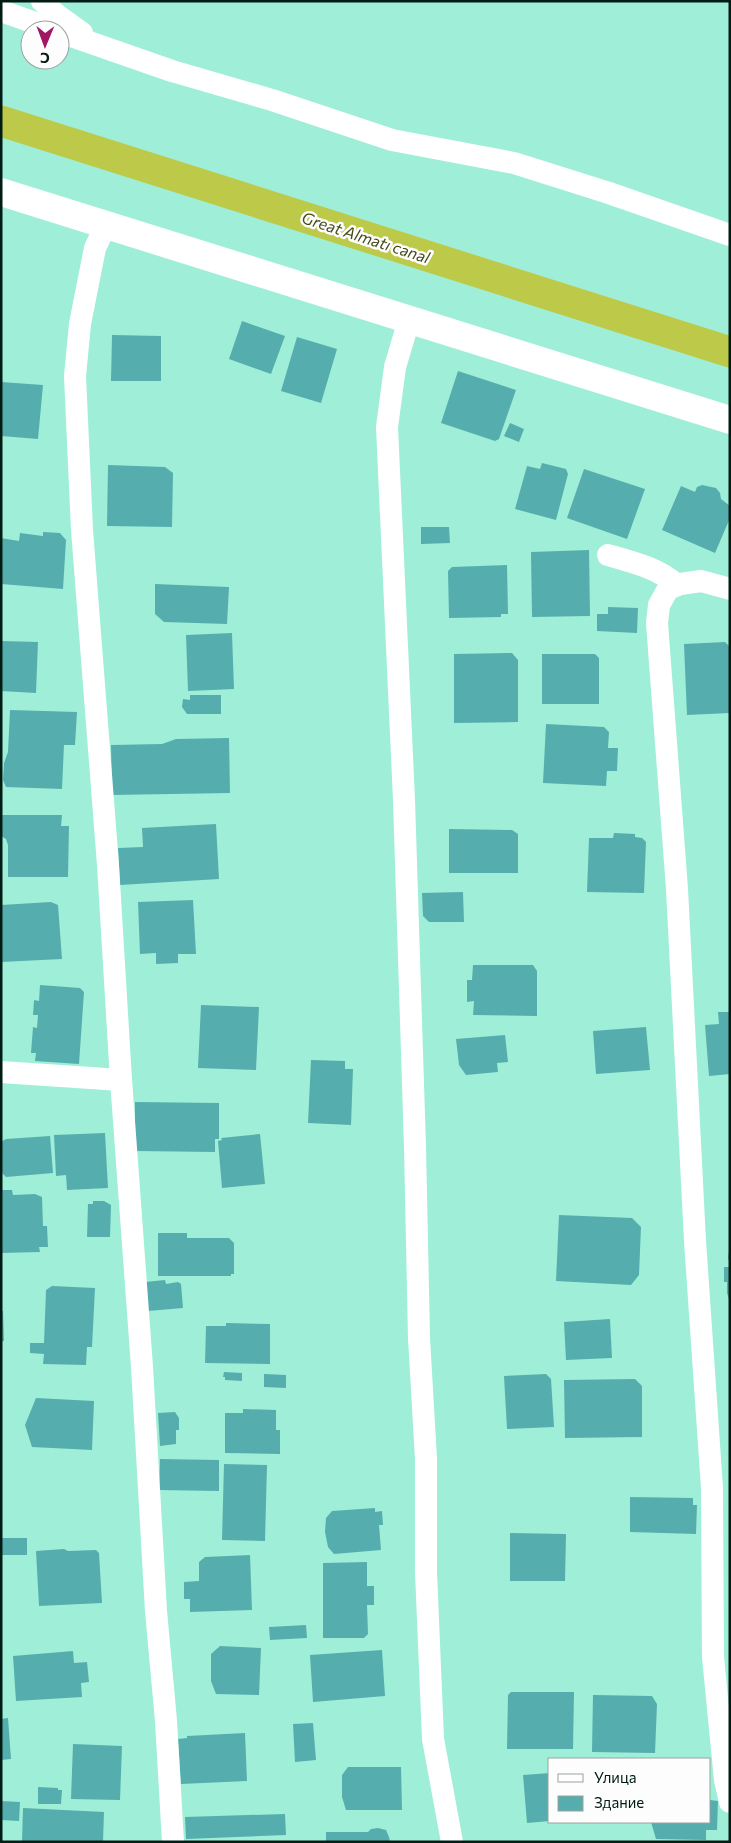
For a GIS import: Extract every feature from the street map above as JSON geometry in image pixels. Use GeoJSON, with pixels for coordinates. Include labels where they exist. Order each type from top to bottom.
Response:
{"type":"FeatureCollection","features":[{"type":"Feature","properties":{"kind":"street"},"geometry":{"type":"LineString","coordinates":[[42,1],[57,15],[100,45]]}},
{"type":"Feature","properties":{"kind":"street"},"geometry":{"type":"LineString","coordinates":[[1,11],[27,20]]}},
{"type":"Feature","properties":{"kind":"street"},"geometry":{"type":"LineString","coordinates":[[70,35],[172,71],[272,100],[392,140],[514,163],[608,192],[730,236]]}},
{"type":"Feature","properties":{"kind":"street"},"geometry":{"type":"LineString","coordinates":[[1,192],[730,420]]}},
{"type":"Feature","properties":{"kind":"street"},"geometry":{"type":"LineString","coordinates":[[106,225],[95,248],[91,267],[80,324],[75,376],[82,530],[108,865],[121,1080],[142,1358],[156,1611],[166,1721],[173,1842]]}},
{"type":"Feature","properties":{"kind":"street"},"geometry":{"type":"LineString","coordinates":[[409,320],[395,368],[388,427],[404,781],[416,1147],[419,1338],[426,1458],[426,1572],[433,1739],[452,1842]]}},
{"type":"Feature","properties":{"kind":"street"},"geometry":{"type":"LineString","coordinates":[[608,555],[640,564],[666,575],[677,586]]}},
{"type":"Feature","properties":{"kind":"street"},"geometry":{"type":"LineString","coordinates":[[730,590],[701,581],[690,582],[668,589],[659,605],[657,623],[677,889],[695,1241],[712,1488],[713,1657],[725,1780],[730,1802]]}},
{"type":"Feature","properties":{"kind":"street"},"geometry":{"type":"LineString","coordinates":[[1,1072],[121,1080]]}},
{"type":"Feature","properties":{"kind":"street"},"geometry":{"type":"LineString","coordinates":[[712,1618],[730,1633]]}},
{"type":"Feature","properties":{"kind":"building"},"geometry":{"type":"Polygon","coordinates":[[[242,321],[285,336],[271,374],[229,359],[242,321]]]}},
{"type":"Feature","properties":{"kind":"building"},"geometry":{"type":"Polygon","coordinates":[[[112,335],[161,336],[161,381],[111,381],[112,335]]]}},
{"type":"Feature","properties":{"kind":"building"},"geometry":{"type":"Polygon","coordinates":[[[297,337],[337,349],[321,403],[281,391],[297,337]]]}},
{"type":"Feature","properties":{"kind":"building"},"geometry":{"type":"Polygon","coordinates":[[[458,371],[516,390],[499,439],[495,441],[441,423],[458,371]]]}},
{"type":"Feature","properties":{"kind":"building"},"geometry":{"type":"Polygon","coordinates":[[[1,382],[43,385],[38,439],[1,436],[1,382]]]}},
{"type":"Feature","properties":{"kind":"building"},"geometry":{"type":"Polygon","coordinates":[[[510,423],[524,429],[519,442],[504,436],[510,423]]]}},
{"type":"Feature","properties":{"kind":"building"},"geometry":{"type":"Polygon","coordinates":[[[542,463],[566,469],[568,474],[556,520],[515,509],[527,466],[540,469],[542,463]]]}},
{"type":"Feature","properties":{"kind":"building"},"geometry":{"type":"Polygon","coordinates":[[[108,465],[165,467],[173,473],[172,527],[107,526],[108,465]]]}},
{"type":"Feature","properties":{"kind":"building"},"geometry":{"type":"Polygon","coordinates":[[[584,469],[645,489],[627,539],[567,518],[584,469]]]}},
{"type":"Feature","properties":{"kind":"building"},"geometry":{"type":"Polygon","coordinates":[[[702,485],[716,488],[720,493],[721,499],[730,506],[730,518],[715,553],[662,530],[681,486],[695,492],[697,487],[702,485]]]}},
{"type":"Feature","properties":{"kind":"building"},"geometry":{"type":"Polygon","coordinates":[[[421,527],[449,527],[450,543],[421,544],[421,527]]]}},
{"type":"Feature","properties":{"kind":"building"},"geometry":{"type":"Polygon","coordinates":[[[43,532],[60,533],[66,540],[63,589],[1,584],[1,538],[19,541],[20,533],[43,536],[43,532]]]}},
{"type":"Feature","properties":{"kind":"building"},"geometry":{"type":"Polygon","coordinates":[[[589,550],[590,616],[532,617],[531,552],[589,550]]]}},
{"type":"Feature","properties":{"kind":"building"},"geometry":{"type":"Polygon","coordinates":[[[507,565],[508,614],[501,614],[501,617],[449,618],[448,571],[452,567],[507,565]]]}},
{"type":"Feature","properties":{"kind":"building"},"geometry":{"type":"Polygon","coordinates":[[[155,584],[229,587],[227,624],[164,622],[155,614],[155,584]]]}},
{"type":"Feature","properties":{"kind":"building"},"geometry":{"type":"Polygon","coordinates":[[[608,607],[638,608],[637,633],[597,631],[597,614],[608,614],[608,607]]]}},
{"type":"Feature","properties":{"kind":"building"},"geometry":{"type":"Polygon","coordinates":[[[232,633],[234,689],[188,691],[186,635],[232,633]]]}},
{"type":"Feature","properties":{"kind":"building"},"geometry":{"type":"Polygon","coordinates":[[[1,641],[38,642],[36,693],[1,691],[1,641]]]}},
{"type":"Feature","properties":{"kind":"building"},"geometry":{"type":"Polygon","coordinates":[[[725,642],[730,647],[730,713],[687,715],[684,644],[725,642]]]}},
{"type":"Feature","properties":{"kind":"building"},"geometry":{"type":"Polygon","coordinates":[[[512,653],[518,660],[518,722],[454,723],[454,654],[512,653]]]}},
{"type":"Feature","properties":{"kind":"building"},"geometry":{"type":"Polygon","coordinates":[[[542,654],[595,654],[599,658],[599,704],[542,704],[542,654]]]}},
{"type":"Feature","properties":{"kind":"building"},"geometry":{"type":"Polygon","coordinates":[[[190,695],[221,695],[221,714],[187,714],[182,707],[183,699],[190,700],[190,695]]]}},
{"type":"Feature","properties":{"kind":"building"},"geometry":{"type":"Polygon","coordinates":[[[10,710],[77,712],[75,745],[64,745],[62,789],[6,787],[3,780],[4,763],[8,752],[10,710]]]}},
{"type":"Feature","properties":{"kind":"building"},"geometry":{"type":"Polygon","coordinates":[[[546,724],[604,727],[609,732],[608,748],[618,748],[617,771],[607,771],[606,786],[543,783],[546,724]]]}},
{"type":"Feature","properties":{"kind":"building"},"geometry":{"type":"Polygon","coordinates":[[[229,738],[230,793],[112,795],[111,745],[162,744],[176,739],[229,738]]]}},
{"type":"Feature","properties":{"kind":"building"},"geometry":{"type":"Polygon","coordinates":[[[1,815],[62,815],[61,826],[69,826],[68,877],[8,877],[8,845],[6,839],[1,836],[1,815]]]}},
{"type":"Feature","properties":{"kind":"building"},"geometry":{"type":"Polygon","coordinates":[[[216,824],[219,879],[120,885],[118,848],[143,847],[142,828],[216,824]]]}},
{"type":"Feature","properties":{"kind":"building"},"geometry":{"type":"Polygon","coordinates":[[[449,829],[512,830],[518,834],[518,873],[449,873],[449,829]]]}},
{"type":"Feature","properties":{"kind":"building"},"geometry":{"type":"Polygon","coordinates":[[[614,833],[635,834],[635,837],[642,838],[646,842],[644,893],[587,892],[589,838],[613,838],[614,833]]]}},
{"type":"Feature","properties":{"kind":"building"},"geometry":{"type":"Polygon","coordinates":[[[463,892],[464,922],[429,922],[423,916],[422,893],[463,892]]]}},
{"type":"Feature","properties":{"kind":"building"},"geometry":{"type":"Polygon","coordinates":[[[193,900],[196,954],[178,954],[178,963],[156,964],[156,953],[140,954],[138,902],[193,900]]]}},
{"type":"Feature","properties":{"kind":"building"},"geometry":{"type":"Polygon","coordinates":[[[51,902],[58,905],[62,959],[1,962],[1,905],[51,902]]]}},
{"type":"Feature","properties":{"kind":"building"},"geometry":{"type":"Polygon","coordinates":[[[473,965],[533,965],[537,971],[537,1016],[473,1015],[474,1001],[467,1002],[467,980],[472,980],[473,965]]]}},
{"type":"Feature","properties":{"kind":"building"},"geometry":{"type":"Polygon","coordinates":[[[40,985],[80,988],[84,992],[79,1064],[35,1061],[36,1053],[31,1053],[33,1027],[37,1028],[38,1015],[33,1015],[34,1000],[39,1001],[40,985]]]}},
{"type":"Feature","properties":{"kind":"building"},"geometry":{"type":"Polygon","coordinates":[[[201,1005],[259,1007],[256,1070],[198,1068],[201,1005]]]}},
{"type":"Feature","properties":{"kind":"building"},"geometry":{"type":"Polygon","coordinates":[[[718,1012],[730,1012],[730,1074],[709,1076],[705,1025],[719,1024],[718,1012]]]}},
{"type":"Feature","properties":{"kind":"building"},"geometry":{"type":"Polygon","coordinates":[[[646,1027],[650,1070],[596,1074],[593,1031],[646,1027]]]}},
{"type":"Feature","properties":{"kind":"building"},"geometry":{"type":"Polygon","coordinates":[[[505,1035],[508,1062],[497,1063],[498,1072],[466,1075],[459,1065],[456,1039],[505,1035]]]}},
{"type":"Feature","properties":{"kind":"building"},"geometry":{"type":"Polygon","coordinates":[[[311,1060],[345,1061],[345,1069],[353,1069],[351,1125],[308,1123],[311,1060]]]}},
{"type":"Feature","properties":{"kind":"building"},"geometry":{"type":"Polygon","coordinates":[[[135,1102],[219,1103],[219,1139],[215,1139],[215,1152],[135,1151],[135,1102]]]}},
{"type":"Feature","properties":{"kind":"building"},"geometry":{"type":"Polygon","coordinates":[[[105,1133],[108,1188],[67,1190],[66,1175],[56,1176],[54,1135],[105,1133]]]}},
{"type":"Feature","properties":{"kind":"building"},"geometry":{"type":"Polygon","coordinates":[[[260,1134],[265,1184],[222,1188],[218,1141],[222,1140],[221,1138],[260,1134]]]}},
{"type":"Feature","properties":{"kind":"building"},"geometry":{"type":"Polygon","coordinates":[[[50,1136],[53,1173],[6,1177],[1,1172],[1,1142],[6,1139],[50,1136]]]}},
{"type":"Feature","properties":{"kind":"building"},"geometry":{"type":"Polygon","coordinates":[[[1,1190],[12,1190],[13,1195],[35,1194],[42,1197],[43,1226],[47,1226],[48,1247],[39,1247],[40,1252],[1,1253],[1,1190]]]}},
{"type":"Feature","properties":{"kind":"building"},"geometry":{"type":"Polygon","coordinates":[[[93,1201],[104,1201],[111,1205],[110,1237],[87,1237],[88,1204],[93,1204],[93,1201]]]}},
{"type":"Feature","properties":{"kind":"building"},"geometry":{"type":"Polygon","coordinates":[[[559,1215],[632,1218],[641,1227],[639,1275],[631,1285],[556,1281],[559,1215]]]}},
{"type":"Feature","properties":{"kind":"building"},"geometry":{"type":"Polygon","coordinates":[[[158,1233],[187,1233],[187,1238],[229,1238],[234,1243],[234,1274],[231,1274],[231,1276],[158,1276],[158,1233]]]}},
{"type":"Feature","properties":{"kind":"building"},"geometry":{"type":"Polygon","coordinates":[[[730,1245],[730,1263],[728,1258],[730,1245]]]}},
{"type":"Feature","properties":{"kind":"building"},"geometry":{"type":"Polygon","coordinates":[[[724,1267],[730,1267],[730,1302],[727,1293],[727,1282],[724,1282],[724,1267]]]}},
{"type":"Feature","properties":{"kind":"building"},"geometry":{"type":"Polygon","coordinates":[[[165,1280],[166,1284],[178,1282],[181,1284],[183,1308],[148,1311],[145,1282],[165,1280]]]}},
{"type":"Feature","properties":{"kind":"building"},"geometry":{"type":"Polygon","coordinates":[[[52,1286],[95,1288],[92,1347],[87,1347],[86,1365],[43,1364],[44,1354],[30,1353],[30,1343],[44,1343],[46,1290],[52,1286]]]}},
{"type":"Feature","properties":{"kind":"building"},"geometry":{"type":"Polygon","coordinates":[[[1,1311],[3,1311],[4,1341],[1,1341],[1,1311]]]}},
{"type":"Feature","properties":{"kind":"building"},"geometry":{"type":"Polygon","coordinates":[[[610,1319],[612,1358],[566,1360],[564,1322],[610,1319]]]}},
{"type":"Feature","properties":{"kind":"building"},"geometry":{"type":"Polygon","coordinates":[[[226,1323],[270,1324],[270,1364],[205,1363],[206,1326],[226,1326],[226,1323]]]}},
{"type":"Feature","properties":{"kind":"building"},"geometry":{"type":"Polygon","coordinates":[[[224,1372],[242,1373],[242,1381],[225,1380],[225,1377],[223,1377],[224,1372]]]}},
{"type":"Feature","properties":{"kind":"building"},"geometry":{"type":"Polygon","coordinates":[[[264,1374],[286,1375],[286,1388],[264,1387],[264,1374]]]}},
{"type":"Feature","properties":{"kind":"building"},"geometry":{"type":"Polygon","coordinates":[[[546,1374],[551,1379],[554,1427],[507,1429],[504,1376],[546,1374]]]}},
{"type":"Feature","properties":{"kind":"building"},"geometry":{"type":"Polygon","coordinates":[[[635,1379],[642,1386],[642,1437],[565,1438],[564,1380],[635,1379]]]}},
{"type":"Feature","properties":{"kind":"building"},"geometry":{"type":"Polygon","coordinates":[[[36,1398],[94,1401],[92,1450],[32,1447],[25,1425],[36,1398]]]}},
{"type":"Feature","properties":{"kind":"building"},"geometry":{"type":"Polygon","coordinates":[[[243,1409],[276,1410],[276,1430],[280,1430],[280,1454],[225,1453],[225,1413],[243,1413],[243,1409]]]}},
{"type":"Feature","properties":{"kind":"building"},"geometry":{"type":"Polygon","coordinates":[[[175,1412],[179,1418],[179,1430],[176,1430],[176,1444],[160,1446],[158,1413],[175,1412]]]}},
{"type":"Feature","properties":{"kind":"building"},"geometry":{"type":"Polygon","coordinates":[[[160,1459],[219,1460],[219,1491],[159,1490],[160,1459]]]}},
{"type":"Feature","properties":{"kind":"building"},"geometry":{"type":"Polygon","coordinates":[[[224,1464],[267,1465],[265,1541],[222,1540],[224,1464]]]}},
{"type":"Feature","properties":{"kind":"building"},"geometry":{"type":"Polygon","coordinates":[[[630,1497],[693,1498],[693,1505],[697,1505],[696,1534],[630,1532],[630,1497]]]}},
{"type":"Feature","properties":{"kind":"building"},"geometry":{"type":"Polygon","coordinates":[[[375,1508],[375,1512],[382,1511],[383,1525],[379,1525],[381,1550],[334,1554],[328,1547],[325,1532],[326,1518],[332,1511],[375,1508]]]}},
{"type":"Feature","properties":{"kind":"building"},"geometry":{"type":"Polygon","coordinates":[[[510,1533],[566,1534],[565,1581],[510,1581],[510,1533]]]}},
{"type":"Feature","properties":{"kind":"building"},"geometry":{"type":"Polygon","coordinates":[[[1,1538],[27,1538],[27,1555],[1,1555],[1,1538]]]}},
{"type":"Feature","properties":{"kind":"building"},"geometry":{"type":"Polygon","coordinates":[[[64,1549],[68,1551],[96,1550],[99,1553],[102,1603],[39,1606],[36,1551],[64,1549]]]}},
{"type":"Feature","properties":{"kind":"building"},"geometry":{"type":"Polygon","coordinates":[[[250,1555],[252,1610],[190,1612],[190,1599],[184,1599],[184,1582],[199,1581],[199,1562],[205,1557],[250,1555]]]}},
{"type":"Feature","properties":{"kind":"building"},"geometry":{"type":"Polygon","coordinates":[[[367,1562],[367,1586],[374,1586],[374,1605],[367,1605],[368,1634],[364,1638],[323,1638],[323,1563],[367,1562]]]}},
{"type":"Feature","properties":{"kind":"building"},"geometry":{"type":"Polygon","coordinates":[[[306,1625],[307,1638],[270,1640],[269,1627],[306,1625]]]}},
{"type":"Feature","properties":{"kind":"building"},"geometry":{"type":"Polygon","coordinates":[[[220,1646],[261,1648],[259,1695],[216,1694],[211,1681],[211,1654],[220,1646]]]}},
{"type":"Feature","properties":{"kind":"building"},"geometry":{"type":"Polygon","coordinates":[[[382,1650],[385,1696],[313,1702],[310,1655],[382,1650]]]}},
{"type":"Feature","properties":{"kind":"building"},"geometry":{"type":"Polygon","coordinates":[[[73,1651],[74,1663],[87,1662],[89,1682],[81,1683],[82,1697],[16,1701],[13,1656],[73,1651]]]}},
{"type":"Feature","properties":{"kind":"building"},"geometry":{"type":"Polygon","coordinates":[[[511,1692],[574,1692],[573,1749],[507,1749],[508,1695],[511,1692]]]}},
{"type":"Feature","properties":{"kind":"building"},"geometry":{"type":"Polygon","coordinates":[[[593,1695],[652,1696],[657,1704],[655,1753],[592,1752],[593,1695]]]}},
{"type":"Feature","properties":{"kind":"building"},"geometry":{"type":"Polygon","coordinates":[[[8,1718],[11,1759],[1,1760],[1,1719],[8,1718]]]}},
{"type":"Feature","properties":{"kind":"building"},"geometry":{"type":"Polygon","coordinates":[[[313,1723],[316,1760],[295,1762],[293,1724],[313,1723]]]}},
{"type":"Feature","properties":{"kind":"building"},"geometry":{"type":"Polygon","coordinates":[[[245,1733],[247,1781],[181,1784],[178,1739],[187,1738],[187,1736],[245,1733]]]}},
{"type":"Feature","properties":{"kind":"building"},"geometry":{"type":"Polygon","coordinates":[[[73,1744],[122,1746],[120,1800],[71,1799],[73,1744]]]}},
{"type":"Feature","properties":{"kind":"building"},"geometry":{"type":"Polygon","coordinates":[[[348,1767],[401,1767],[402,1810],[346,1810],[342,1797],[342,1775],[348,1767]]]}},
{"type":"Feature","properties":{"kind":"building"},"geometry":{"type":"Polygon","coordinates":[[[548,1773],[548,1821],[527,1823],[523,1775],[548,1773]]]}},
{"type":"Feature","properties":{"kind":"building"},"geometry":{"type":"Polygon","coordinates":[[[38,1787],[62,1790],[61,1804],[38,1804],[38,1787]]]}},
{"type":"Feature","properties":{"kind":"building"},"geometry":{"type":"Polygon","coordinates":[[[711,1800],[718,1801],[717,1830],[706,1830],[706,1840],[656,1839],[651,1823],[711,1823],[711,1800]]]}},
{"type":"Feature","properties":{"kind":"building"},"geometry":{"type":"Polygon","coordinates":[[[1,1801],[20,1802],[19,1821],[1,1820],[1,1801]]]}},
{"type":"Feature","properties":{"kind":"building"},"geometry":{"type":"Polygon","coordinates":[[[23,1808],[104,1812],[103,1842],[22,1842],[23,1808]]]}},
{"type":"Feature","properties":{"kind":"building"},"geometry":{"type":"Polygon","coordinates":[[[285,1814],[286,1835],[186,1839],[185,1817],[285,1814]]]}},
{"type":"Feature","properties":{"kind":"building"},"geometry":{"type":"Polygon","coordinates":[[[371,1829],[386,1830],[390,1842],[326,1842],[326,1832],[368,1832],[371,1829]]]}},
{"type":"Feature","properties":{"kind":"waterway","name":"Great Almatı canal"},"geometry":{"type":"LineString","coordinates":[[1,121],[730,352]]}}]}
